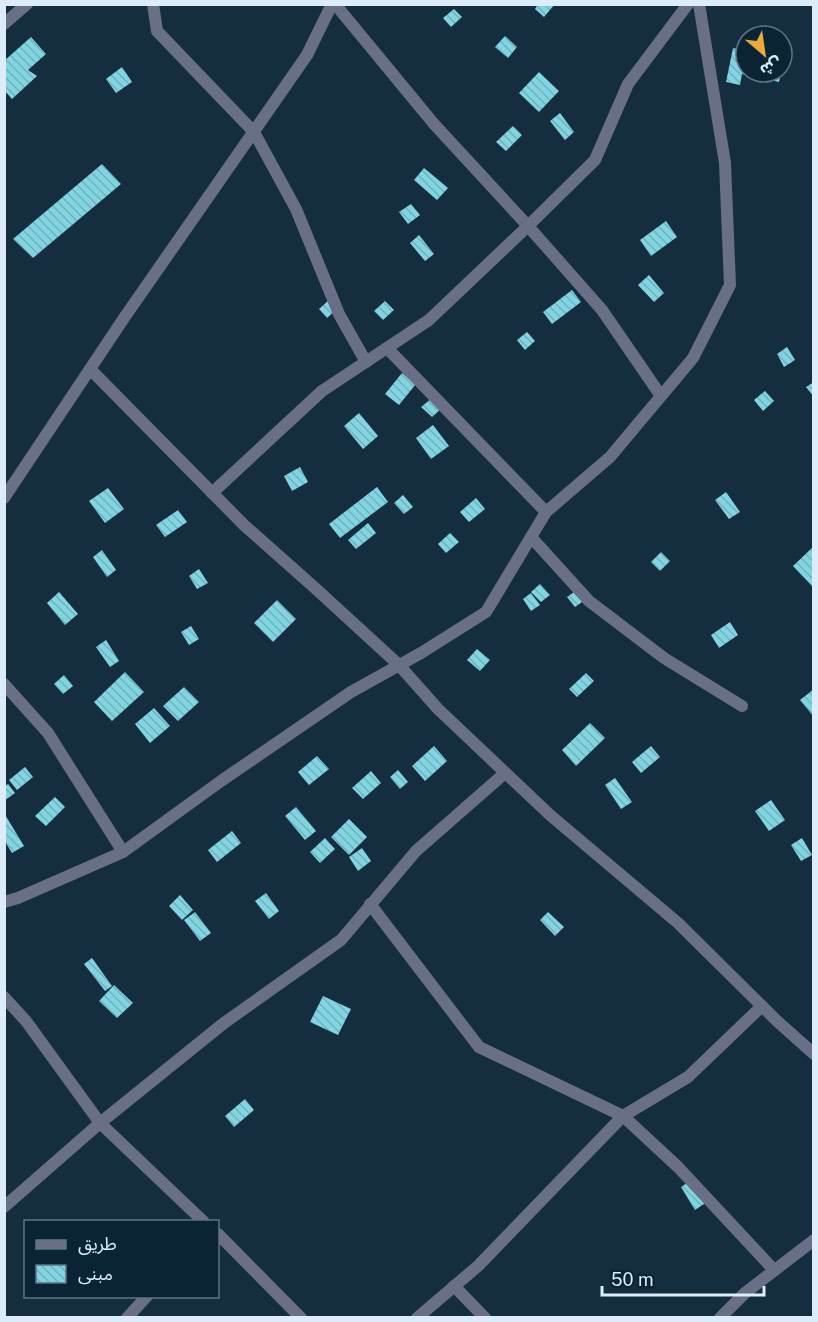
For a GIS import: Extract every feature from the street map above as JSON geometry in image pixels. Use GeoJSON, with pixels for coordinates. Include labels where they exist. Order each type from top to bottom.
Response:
{"type":"FeatureCollection","features":[{"type":"Feature","properties":{"kind":"street"},"geometry":{"type":"LineString","coordinates":[[4,24],[27,4]]}},
{"type":"Feature","properties":{"kind":"street"},"geometry":{"type":"LineString","coordinates":[[153,4],[157,31],[254,132],[296,209],[339,314],[366,362]]}},
{"type":"Feature","properties":{"kind":"street"},"geometry":{"type":"LineString","coordinates":[[4,498],[124,318],[307,56],[334,4],[434,124],[602,309],[661,396]]}},
{"type":"Feature","properties":{"kind":"street"},"geometry":{"type":"LineString","coordinates":[[212,493],[322,391],[429,320],[595,160],[628,84],[688,4]]}},
{"type":"Feature","properties":{"kind":"street"},"geometry":{"type":"LineString","coordinates":[[4,902],[123,852],[221,781],[351,692],[421,653],[486,612],[546,512],[610,457],[693,358],[730,285],[725,163],[699,4]]}},
{"type":"Feature","properties":{"kind":"street"},"geometry":{"type":"LineString","coordinates":[[387,348],[546,512]]}},
{"type":"Feature","properties":{"kind":"street"},"geometry":{"type":"LineString","coordinates":[[90,369],[244,525],[399,666],[438,709],[505,773],[550,815],[678,923],[813,1054]]}},
{"type":"Feature","properties":{"kind":"street"},"geometry":{"type":"LineString","coordinates":[[531,537],[589,601],[664,658],[742,706]]}},
{"type":"Feature","properties":{"kind":"street"},"geometry":{"type":"LineString","coordinates":[[4,684],[48,733],[123,852]]}},
{"type":"Feature","properties":{"kind":"street"},"geometry":{"type":"LineString","coordinates":[[4,1207],[100,1122],[224,1023],[341,940],[416,851],[505,773]]}},
{"type":"Feature","properties":{"kind":"street"},"geometry":{"type":"LineString","coordinates":[[370,904],[478,1047],[623,1116],[678,1167],[774,1270]]}},
{"type":"Feature","properties":{"kind":"street"},"geometry":{"type":"LineString","coordinates":[[4,997],[26,1021],[100,1122],[203,1220]]}},
{"type":"Feature","properties":{"kind":"street"},"geometry":{"type":"LineString","coordinates":[[417,1317],[478,1266],[623,1116],[688,1077],[762,1006]]}},
{"type":"Feature","properties":{"kind":"street"},"geometry":{"type":"LineString","coordinates":[[219,1235],[301,1317]]}},
{"type":"Feature","properties":{"kind":"street"},"geometry":{"type":"LineString","coordinates":[[720,1317],[745,1293],[813,1240]]}},
{"type":"Feature","properties":{"kind":"street"},"geometry":{"type":"LineString","coordinates":[[454,1286],[485,1317]]}},
{"type":"Feature","properties":{"kind":"street"},"geometry":{"type":"LineString","coordinates":[[127,1317],[145,1298]]}},
{"type":"Feature","properties":{"kind":"building"},"geometry":{"type":"Polygon","coordinates":[[[538,4],[555,4],[544,17],[535,9],[538,4]]]}},
{"type":"Feature","properties":{"kind":"building"},"geometry":{"type":"Polygon","coordinates":[[[454,9],[462,17],[451,27],[443,18],[454,9]]]}},
{"type":"Feature","properties":{"kind":"building"},"geometry":{"type":"Polygon","coordinates":[[[505,36],[517,47],[508,58],[495,47],[505,36]]]}},
{"type":"Feature","properties":{"kind":"building"},"geometry":{"type":"Polygon","coordinates":[[[31,37],[46,54],[28,70],[37,76],[12,99],[4,90],[4,61],[31,37]]]}},
{"type":"Feature","properties":{"kind":"building"},"geometry":{"type":"Polygon","coordinates":[[[733,48],[734,84],[726,82],[733,48]]]}},
{"type":"Feature","properties":{"kind":"building"},"geometry":{"type":"Polygon","coordinates":[[[122,67],[132,82],[116,93],[106,79],[122,67]]]}},
{"type":"Feature","properties":{"kind":"building"},"geometry":{"type":"Polygon","coordinates":[[[539,72],[559,91],[539,112],[519,93],[539,72]]]}},
{"type":"Feature","properties":{"kind":"building"},"geometry":{"type":"Polygon","coordinates":[[[560,113],[574,132],[565,140],[550,121],[560,113]]]}},
{"type":"Feature","properties":{"kind":"building"},"geometry":{"type":"Polygon","coordinates":[[[513,126],[522,135],[506,151],[496,142],[513,126]]]}},
{"type":"Feature","properties":{"kind":"building"},"geometry":{"type":"Polygon","coordinates":[[[102,164],[121,184],[33,258],[13,239],[102,164]]]}},
{"type":"Feature","properties":{"kind":"building"},"geometry":{"type":"Polygon","coordinates":[[[424,168],[448,188],[437,200],[414,180],[424,168]]]}},
{"type":"Feature","properties":{"kind":"building"},"geometry":{"type":"Polygon","coordinates":[[[411,204],[420,215],[408,224],[399,212],[411,204]]]}},
{"type":"Feature","properties":{"kind":"building"},"geometry":{"type":"Polygon","coordinates":[[[666,221],[677,237],[651,256],[640,240],[666,221]]]}},
{"type":"Feature","properties":{"kind":"building"},"geometry":{"type":"Polygon","coordinates":[[[419,235],[434,254],[425,261],[410,243],[419,235]]]}},
{"type":"Feature","properties":{"kind":"building"},"geometry":{"type":"Polygon","coordinates":[[[649,275],[664,293],[654,302],[638,285],[649,275]]]}},
{"type":"Feature","properties":{"kind":"building"},"geometry":{"type":"Polygon","coordinates":[[[572,290],[581,302],[552,324],[543,312],[572,290]]]}},
{"type":"Feature","properties":{"kind":"building"},"geometry":{"type":"Polygon","coordinates":[[[329,300],[337,309],[327,318],[319,309],[329,300]]]}},
{"type":"Feature","properties":{"kind":"building"},"geometry":{"type":"Polygon","coordinates":[[[385,301],[394,310],[383,320],[374,311],[385,301]]]}},
{"type":"Feature","properties":{"kind":"building"},"geometry":{"type":"Polygon","coordinates":[[[527,332],[535,341],[525,350],[517,340],[527,332]]]}},
{"type":"Feature","properties":{"kind":"building"},"geometry":{"type":"Polygon","coordinates":[[[787,347],[795,360],[784,367],[777,354],[787,347]]]}},
{"type":"Feature","properties":{"kind":"building"},"geometry":{"type":"Polygon","coordinates":[[[402,373],[416,384],[399,405],[385,394],[402,373]]]}},
{"type":"Feature","properties":{"kind":"building"},"geometry":{"type":"Polygon","coordinates":[[[814,382],[814,397],[806,387],[814,382]]]}},
{"type":"Feature","properties":{"kind":"building"},"geometry":{"type":"Polygon","coordinates":[[[765,391],[774,401],[763,411],[754,400],[765,391]]]}},
{"type":"Feature","properties":{"kind":"building"},"geometry":{"type":"Polygon","coordinates":[[[432,398],[441,409],[432,417],[421,407],[432,398]]]}},
{"type":"Feature","properties":{"kind":"building"},"geometry":{"type":"Polygon","coordinates":[[[359,413],[378,436],[363,449],[344,426],[359,413]]]}},
{"type":"Feature","properties":{"kind":"building"},"geometry":{"type":"Polygon","coordinates":[[[433,425],[449,446],[431,459],[416,438],[433,425]]]}},
{"type":"Feature","properties":{"kind":"building"},"geometry":{"type":"Polygon","coordinates":[[[300,467],[308,482],[292,491],[284,476],[300,467]]]}},
{"type":"Feature","properties":{"kind":"building"},"geometry":{"type":"Polygon","coordinates":[[[377,487],[388,502],[340,538],[329,524],[377,487]]]}},
{"type":"Feature","properties":{"kind":"building"},"geometry":{"type":"Polygon","coordinates":[[[108,488],[124,509],[105,523],[89,501],[108,488]]]}},
{"type":"Feature","properties":{"kind":"building"},"geometry":{"type":"Polygon","coordinates":[[[726,492],[740,512],[729,519],[715,500],[726,492]]]}},
{"type":"Feature","properties":{"kind":"building"},"geometry":{"type":"Polygon","coordinates":[[[403,495],[413,507],[404,514],[394,503],[403,495]]]}},
{"type":"Feature","properties":{"kind":"building"},"geometry":{"type":"Polygon","coordinates":[[[476,498],[485,509],[469,522],[460,512],[476,498]]]}},
{"type":"Feature","properties":{"kind":"building"},"geometry":{"type":"Polygon","coordinates":[[[178,510],[187,522],[165,537],[156,525],[178,510]]]}},
{"type":"Feature","properties":{"kind":"building"},"geometry":{"type":"Polygon","coordinates":[[[368,523],[376,533],[356,549],[348,540],[368,523]]]}},
{"type":"Feature","properties":{"kind":"building"},"geometry":{"type":"Polygon","coordinates":[[[450,533],[459,542],[446,553],[438,544],[450,533]]]}},
{"type":"Feature","properties":{"kind":"building"},"geometry":{"type":"Polygon","coordinates":[[[814,546],[814,584],[812,586],[793,566],[814,546]]]}},
{"type":"Feature","properties":{"kind":"building"},"geometry":{"type":"Polygon","coordinates":[[[102,550],[116,570],[107,577],[93,557],[102,550]]]}},
{"type":"Feature","properties":{"kind":"building"},"geometry":{"type":"Polygon","coordinates":[[[661,552],[670,561],[660,571],[651,562],[661,552]]]}},
{"type":"Feature","properties":{"kind":"building"},"geometry":{"type":"Polygon","coordinates":[[[199,569],[208,583],[197,589],[189,576],[199,569]]]}},
{"type":"Feature","properties":{"kind":"building"},"geometry":{"type":"Polygon","coordinates":[[[540,584],[550,595],[541,602],[531,592],[540,584]]]}},
{"type":"Feature","properties":{"kind":"building"},"geometry":{"type":"Polygon","coordinates":[[[577,590],[585,600],[575,607],[567,597],[577,590]]]}},
{"type":"Feature","properties":{"kind":"building"},"geometry":{"type":"Polygon","coordinates":[[[59,592],[78,614],[65,625],[47,603],[59,592]]]}},
{"type":"Feature","properties":{"kind":"building"},"geometry":{"type":"Polygon","coordinates":[[[531,593],[540,605],[531,611],[523,599],[531,593]]]}},
{"type":"Feature","properties":{"kind":"building"},"geometry":{"type":"Polygon","coordinates":[[[277,600],[296,619],[273,642],[254,623],[277,600]]]}},
{"type":"Feature","properties":{"kind":"building"},"geometry":{"type":"Polygon","coordinates":[[[730,622],[738,635],[719,648],[711,635],[730,622]]]}},
{"type":"Feature","properties":{"kind":"building"},"geometry":{"type":"Polygon","coordinates":[[[191,626],[199,639],[189,645],[181,632],[191,626]]]}},
{"type":"Feature","properties":{"kind":"building"},"geometry":{"type":"Polygon","coordinates":[[[106,640],[119,661],[110,667],[96,647],[106,640]]]}},
{"type":"Feature","properties":{"kind":"building"},"geometry":{"type":"Polygon","coordinates":[[[477,649],[490,660],[480,671],[467,660],[477,649]]]}},
{"type":"Feature","properties":{"kind":"building"},"geometry":{"type":"Polygon","coordinates":[[[125,672],[144,692],[112,721],[94,702],[125,672]]]}},
{"type":"Feature","properties":{"kind":"building"},"geometry":{"type":"Polygon","coordinates":[[[586,673],[594,681],[577,697],[569,689],[586,673]]]}},
{"type":"Feature","properties":{"kind":"building"},"geometry":{"type":"Polygon","coordinates":[[[64,675],[73,686],[63,694],[54,684],[64,675]]]}},
{"type":"Feature","properties":{"kind":"building"},"geometry":{"type":"Polygon","coordinates":[[[184,687],[199,702],[178,721],[163,706],[184,687]]]}},
{"type":"Feature","properties":{"kind":"building"},"geometry":{"type":"Polygon","coordinates":[[[814,689],[814,717],[800,700],[814,689]]]}},
{"type":"Feature","properties":{"kind":"building"},"geometry":{"type":"Polygon","coordinates":[[[154,708],[170,726],[150,743],[135,724],[154,708]]]}},
{"type":"Feature","properties":{"kind":"building"},"geometry":{"type":"Polygon","coordinates":[[[590,723],[605,738],[576,766],[562,750],[590,723]]]}},
{"type":"Feature","properties":{"kind":"building"},"geometry":{"type":"Polygon","coordinates":[[[434,746],[447,761],[425,781],[412,766],[434,746]]]}},
{"type":"Feature","properties":{"kind":"building"},"geometry":{"type":"Polygon","coordinates":[[[651,746],[660,757],[641,773],[632,762],[651,746]]]}},
{"type":"Feature","properties":{"kind":"building"},"geometry":{"type":"Polygon","coordinates":[[[317,756],[329,769],[309,785],[298,772],[317,756]]]}},
{"type":"Feature","properties":{"kind":"building"},"geometry":{"type":"Polygon","coordinates":[[[25,767],[33,777],[17,790],[9,780],[25,767]]]}},
{"type":"Feature","properties":{"kind":"building"},"geometry":{"type":"Polygon","coordinates":[[[398,770],[408,782],[400,789],[390,777],[398,770]]]}},
{"type":"Feature","properties":{"kind":"building"},"geometry":{"type":"Polygon","coordinates":[[[371,771],[381,783],[363,799],[352,788],[371,771]]]}},
{"type":"Feature","properties":{"kind":"building"},"geometry":{"type":"Polygon","coordinates":[[[615,778],[632,802],[621,809],[605,785],[615,778]]]}},
{"type":"Feature","properties":{"kind":"building"},"geometry":{"type":"Polygon","coordinates":[[[8,784],[15,793],[4,801],[4,787],[8,784]]]}},
{"type":"Feature","properties":{"kind":"building"},"geometry":{"type":"Polygon","coordinates":[[[55,797],[65,807],[46,826],[35,816],[55,797]]]}},
{"type":"Feature","properties":{"kind":"building"},"geometry":{"type":"Polygon","coordinates":[[[771,800],[785,820],[769,831],[755,811],[771,800]]]}},
{"type":"Feature","properties":{"kind":"building"},"geometry":{"type":"Polygon","coordinates":[[[296,807],[316,831],[305,840],[285,816],[296,807]]]}},
{"type":"Feature","properties":{"kind":"building"},"geometry":{"type":"Polygon","coordinates":[[[4,813],[24,846],[12,853],[4,840],[4,813]]]}},
{"type":"Feature","properties":{"kind":"building"},"geometry":{"type":"Polygon","coordinates":[[[349,819],[367,837],[349,855],[331,837],[349,819]]]}},
{"type":"Feature","properties":{"kind":"building"},"geometry":{"type":"Polygon","coordinates":[[[232,831],[241,843],[217,862],[208,850],[232,831]]]}},
{"type":"Feature","properties":{"kind":"building"},"geometry":{"type":"Polygon","coordinates":[[[325,838],[335,849],[320,863],[310,852],[325,838]]]}},
{"type":"Feature","properties":{"kind":"building"},"geometry":{"type":"Polygon","coordinates":[[[802,838],[812,855],[801,861],[791,845],[802,838]]]}},
{"type":"Feature","properties":{"kind":"building"},"geometry":{"type":"Polygon","coordinates":[[[362,848],[371,861],[358,871],[349,857],[362,848]]]}},
{"type":"Feature","properties":{"kind":"building"},"geometry":{"type":"Polygon","coordinates":[[[266,893],[279,911],[269,919],[255,901],[266,893]]]}},
{"type":"Feature","properties":{"kind":"building"},"geometry":{"type":"Polygon","coordinates":[[[180,895],[193,910],[182,920],[169,906],[180,895]]]}},
{"type":"Feature","properties":{"kind":"building"},"geometry":{"type":"Polygon","coordinates":[[[195,912],[211,933],[200,941],[184,920],[195,912]]]}},
{"type":"Feature","properties":{"kind":"building"},"geometry":{"type":"Polygon","coordinates":[[[548,912],[564,927],[555,936],[540,920],[548,912]]]}},
{"type":"Feature","properties":{"kind":"building"},"geometry":{"type":"Polygon","coordinates":[[[92,958],[112,986],[105,991],[84,964],[92,958]]]}},
{"type":"Feature","properties":{"kind":"building"},"geometry":{"type":"Polygon","coordinates":[[[114,985],[133,1003],[117,1018],[99,1001],[114,985]]]}},
{"type":"Feature","properties":{"kind":"building"},"geometry":{"type":"Polygon","coordinates":[[[323,996],[351,1009],[338,1035],[310,1022],[323,996]]]}},
{"type":"Feature","properties":{"kind":"building"},"geometry":{"type":"Polygon","coordinates":[[[245,1099],[254,1110],[234,1127],[225,1116],[245,1099]]]}},
{"type":"Feature","properties":{"kind":"building"},"geometry":{"type":"Polygon","coordinates":[[[693,1179],[707,1202],[695,1210],[681,1187],[693,1179]]]}}]}
